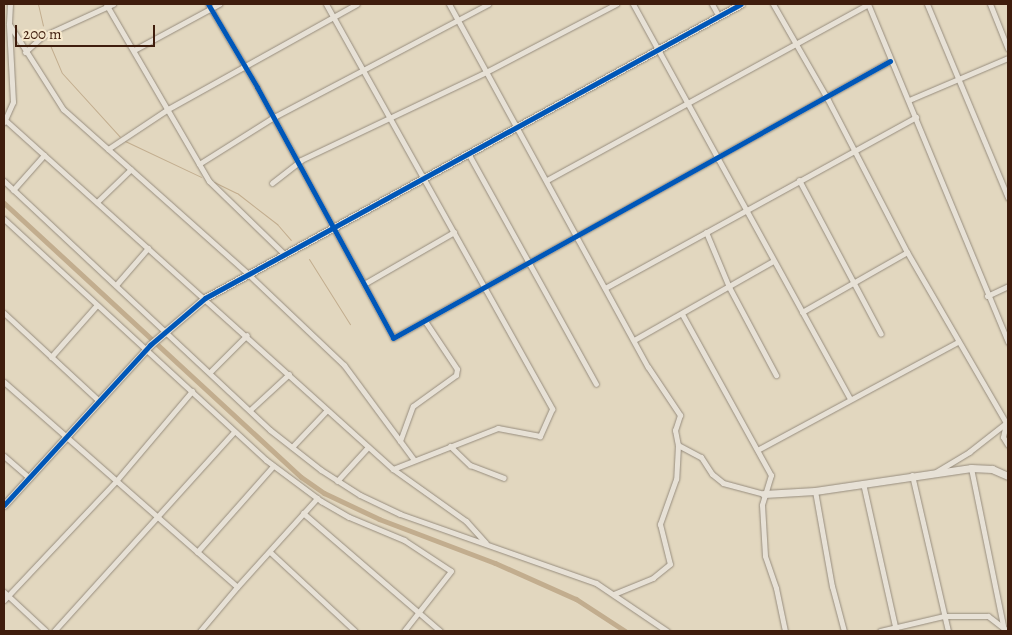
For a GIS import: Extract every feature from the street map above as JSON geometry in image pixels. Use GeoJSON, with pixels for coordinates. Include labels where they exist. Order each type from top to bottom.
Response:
{"type":"FeatureCollection","features":[{"type":"Feature","properties":{"kind":"street"},"geometry":{"type":"LineString","coordinates":[[10,4],[9,24],[13,102],[4,121],[247,335],[393,469],[466,521],[487,543]]}},
{"type":"Feature","properties":{"kind":"street"},"geometry":{"type":"LineString","coordinates":[[134,50],[209,6],[219,4]]}},
{"type":"Feature","properties":{"kind":"street"},"geometry":{"type":"LineString","coordinates":[[326,4],[484,288],[550,401],[551,414],[540,436],[498,428],[393,469]]}},
{"type":"Feature","properties":{"kind":"street"},"geometry":{"type":"LineString","coordinates":[[108,149],[168,109],[356,4]]}},
{"type":"Feature","properties":{"kind":"street"},"geometry":{"type":"LineString","coordinates":[[448,4],[634,340],[680,416],[675,430],[678,445],[676,479],[660,524],[670,564],[653,578],[614,594]]}},
{"type":"Feature","properties":{"kind":"street"},"geometry":{"type":"LineString","coordinates":[[199,164],[274,117],[488,4]]}},
{"type":"Feature","properties":{"kind":"street"},"geometry":{"type":"LineString","coordinates":[[272,183],[297,162],[486,72],[616,4]]}},
{"type":"Feature","properties":{"kind":"street"},"geometry":{"type":"LineString","coordinates":[[633,4],[716,158],[850,398]]}},
{"type":"Feature","properties":{"kind":"street"},"geometry":{"type":"LineString","coordinates":[[712,4],[718,15]]}},
{"type":"Feature","properties":{"kind":"street"},"geometry":{"type":"LineString","coordinates":[[4,505],[148,347],[205,298],[332,226],[423,178],[718,15],[742,4]]}},
{"type":"Feature","properties":{"kind":"street"},"geometry":{"type":"LineString","coordinates":[[773,4],[826,96],[853,152],[907,252],[1006,423],[1003,437],[1008,445]]}},
{"type":"Feature","properties":{"kind":"street"},"geometry":{"type":"LineString","coordinates":[[547,180],[868,4],[890,61],[916,117],[987,296],[1008,342]]}},
{"type":"Feature","properties":{"kind":"street"},"geometry":{"type":"LineString","coordinates":[[927,4],[957,80],[1008,198]]}},
{"type":"Feature","properties":{"kind":"street"},"geometry":{"type":"LineString","coordinates":[[990,4],[1008,49]]}},
{"type":"Feature","properties":{"kind":"street"},"geometry":{"type":"LineString","coordinates":[[25,52],[43,36],[109,5],[199,164],[224,199],[283,253]]}},
{"type":"Feature","properties":{"kind":"street"},"geometry":{"type":"LineString","coordinates":[[209,6],[274,117],[394,338],[890,61]]}},
{"type":"Feature","properties":{"kind":"street"},"geometry":{"type":"LineString","coordinates":[[9,24],[25,52],[63,109],[247,273],[344,365],[414,460]]}},
{"type":"Feature","properties":{"kind":"street"},"geometry":{"type":"LineString","coordinates":[[909,100],[1008,58]]}},
{"type":"Feature","properties":{"kind":"street"},"geometry":{"type":"LineString","coordinates":[[605,288],[916,117]]}},
{"type":"Feature","properties":{"kind":"street"},"geometry":{"type":"LineString","coordinates":[[468,153],[596,384]]}},
{"type":"Feature","properties":{"kind":"street"},"geometry":{"type":"LineString","coordinates":[[13,190],[44,155]]}},
{"type":"Feature","properties":{"kind":"street"},"geometry":{"type":"LineString","coordinates":[[97,202],[131,169]]}},
{"type":"Feature","properties":{"kind":"street"},"geometry":{"type":"LineString","coordinates":[[799,180],[881,334]]}},
{"type":"Feature","properties":{"kind":"street"},"geometry":{"type":"LineString","coordinates":[[4,181],[116,285],[162,333],[210,372],[292,447],[338,481],[400,514],[570,572],[614,594],[667,631]]}},
{"type":"Feature","properties":{"kind":"street"},"geometry":{"type":"LineString","coordinates":[[4,219],[96,306],[148,347],[234,432],[273,466],[317,498],[349,517],[404,540],[451,571],[420,614],[404,631]]}},
{"type":"Feature","properties":{"kind":"street"},"geometry":{"type":"LineString","coordinates":[[364,284],[454,232]]}},
{"type":"Feature","properties":{"kind":"street"},"geometry":{"type":"LineString","coordinates":[[706,232],[730,287],[776,375]]}},
{"type":"Feature","properties":{"kind":"street"},"geometry":{"type":"LineString","coordinates":[[116,285],[148,248]]}},
{"type":"Feature","properties":{"kind":"street"},"geometry":{"type":"LineString","coordinates":[[802,312],[907,252]]}},
{"type":"Feature","properties":{"kind":"street"},"geometry":{"type":"LineString","coordinates":[[634,340],[774,261]]}},
{"type":"Feature","properties":{"kind":"street"},"geometry":{"type":"LineString","coordinates":[[987,296],[1008,286]]}},
{"type":"Feature","properties":{"kind":"street"},"geometry":{"type":"LineString","coordinates":[[51,357],[96,306]]}},
{"type":"Feature","properties":{"kind":"street"},"geometry":{"type":"LineString","coordinates":[[4,313],[98,402]]}},
{"type":"Feature","properties":{"kind":"street"},"geometry":{"type":"LineString","coordinates":[[682,314],[759,449],[771,475],[764,494],[766,562],[776,588],[785,631]]}},
{"type":"Feature","properties":{"kind":"street"},"geometry":{"type":"LineString","coordinates":[[400,441],[413,406],[456,375],[457,369],[425,321]]}},
{"type":"Feature","properties":{"kind":"street"},"geometry":{"type":"LineString","coordinates":[[210,372],[247,335]]}},
{"type":"Feature","properties":{"kind":"street"},"geometry":{"type":"LineString","coordinates":[[759,449],[850,398],[958,342]]}},
{"type":"Feature","properties":{"kind":"street"},"geometry":{"type":"LineString","coordinates":[[250,410],[289,374]]}},
{"type":"Feature","properties":{"kind":"street"},"geometry":{"type":"LineString","coordinates":[[4,382],[237,587]]}},
{"type":"Feature","properties":{"kind":"street"},"geometry":{"type":"LineString","coordinates":[[4,600],[6,593],[116,481],[192,391]]}},
{"type":"Feature","properties":{"kind":"street"},"geometry":{"type":"LineString","coordinates":[[292,447],[327,410]]}},
{"type":"Feature","properties":{"kind":"street"},"geometry":{"type":"LineString","coordinates":[[936,472],[969,452],[1006,423]]}},
{"type":"Feature","properties":{"kind":"street"},"geometry":{"type":"LineString","coordinates":[[54,631],[234,432]]}},
{"type":"Feature","properties":{"kind":"street"},"geometry":{"type":"LineString","coordinates":[[678,445],[701,457],[712,474],[722,482],[764,494],[815,491],[912,475],[972,468],[992,469],[1008,476]]}},
{"type":"Feature","properties":{"kind":"street"},"geometry":{"type":"LineString","coordinates":[[450,446],[470,465],[504,478]]}},
{"type":"Feature","properties":{"kind":"street"},"geometry":{"type":"LineString","coordinates":[[338,481],[368,447]]}},
{"type":"Feature","properties":{"kind":"street"},"geometry":{"type":"LineString","coordinates":[[4,456],[29,478]]}},
{"type":"Feature","properties":{"kind":"street"},"geometry":{"type":"LineString","coordinates":[[197,552],[273,466]]}},
{"type":"Feature","properties":{"kind":"street"},"geometry":{"type":"LineString","coordinates":[[972,468],[1006,630]]}},
{"type":"Feature","properties":{"kind":"street"},"geometry":{"type":"LineString","coordinates":[[912,475],[948,631]]}},
{"type":"Feature","properties":{"kind":"street"},"geometry":{"type":"LineString","coordinates":[[863,483],[896,630]]}},
{"type":"Feature","properties":{"kind":"street"},"geometry":{"type":"LineString","coordinates":[[815,491],[832,586],[844,631]]}},
{"type":"Feature","properties":{"kind":"street"},"geometry":{"type":"LineString","coordinates":[[200,631],[317,498]]}},
{"type":"Feature","properties":{"kind":"street"},"geometry":{"type":"LineString","coordinates":[[304,514],[440,631]]}},
{"type":"Feature","properties":{"kind":"street"},"geometry":{"type":"LineString","coordinates":[[270,552],[355,631]]}},
{"type":"Feature","properties":{"kind":"street"},"geometry":{"type":"LineString","coordinates":[[6,593],[46,631]]}},
{"type":"Feature","properties":{"kind":"street"},"geometry":{"type":"LineString","coordinates":[[880,631],[896,630],[944,616],[988,616],[1006,630]]}},
{"type":"Feature","properties":{"kind":"waterway"},"geometry":{"type":"LineString","coordinates":[[38,4],[43,25]]}},
{"type":"Feature","properties":{"kind":"waterway"},"geometry":{"type":"LineString","coordinates":[[50,45],[62,73],[120,137]]}},
{"type":"Feature","properties":{"kind":"waterway"},"geometry":{"type":"LineString","coordinates":[[125,141],[201,177]]}},
{"type":"Feature","properties":{"kind":"waterway"},"geometry":{"type":"LineString","coordinates":[[214,182],[237,193],[277,224],[291,240]]}},
{"type":"Feature","properties":{"kind":"waterway"},"geometry":{"type":"LineString","coordinates":[[4,203],[301,477],[324,493],[379,519],[495,563],[576,599],[625,631]]}},
{"type":"Feature","properties":{"kind":"waterway"},"geometry":{"type":"LineString","coordinates":[[309,259],[350,324]]}},
{"type":"Feature","properties":{"kind":"cycle path"},"geometry":{"type":"LineString","coordinates":[[208,4],[257,87],[393,338],[890,61]]}},
{"type":"Feature","properties":{"kind":"cycle path"},"geometry":{"type":"LineString","coordinates":[[4,505],[150,345],[205,298],[741,4]]}}]}
